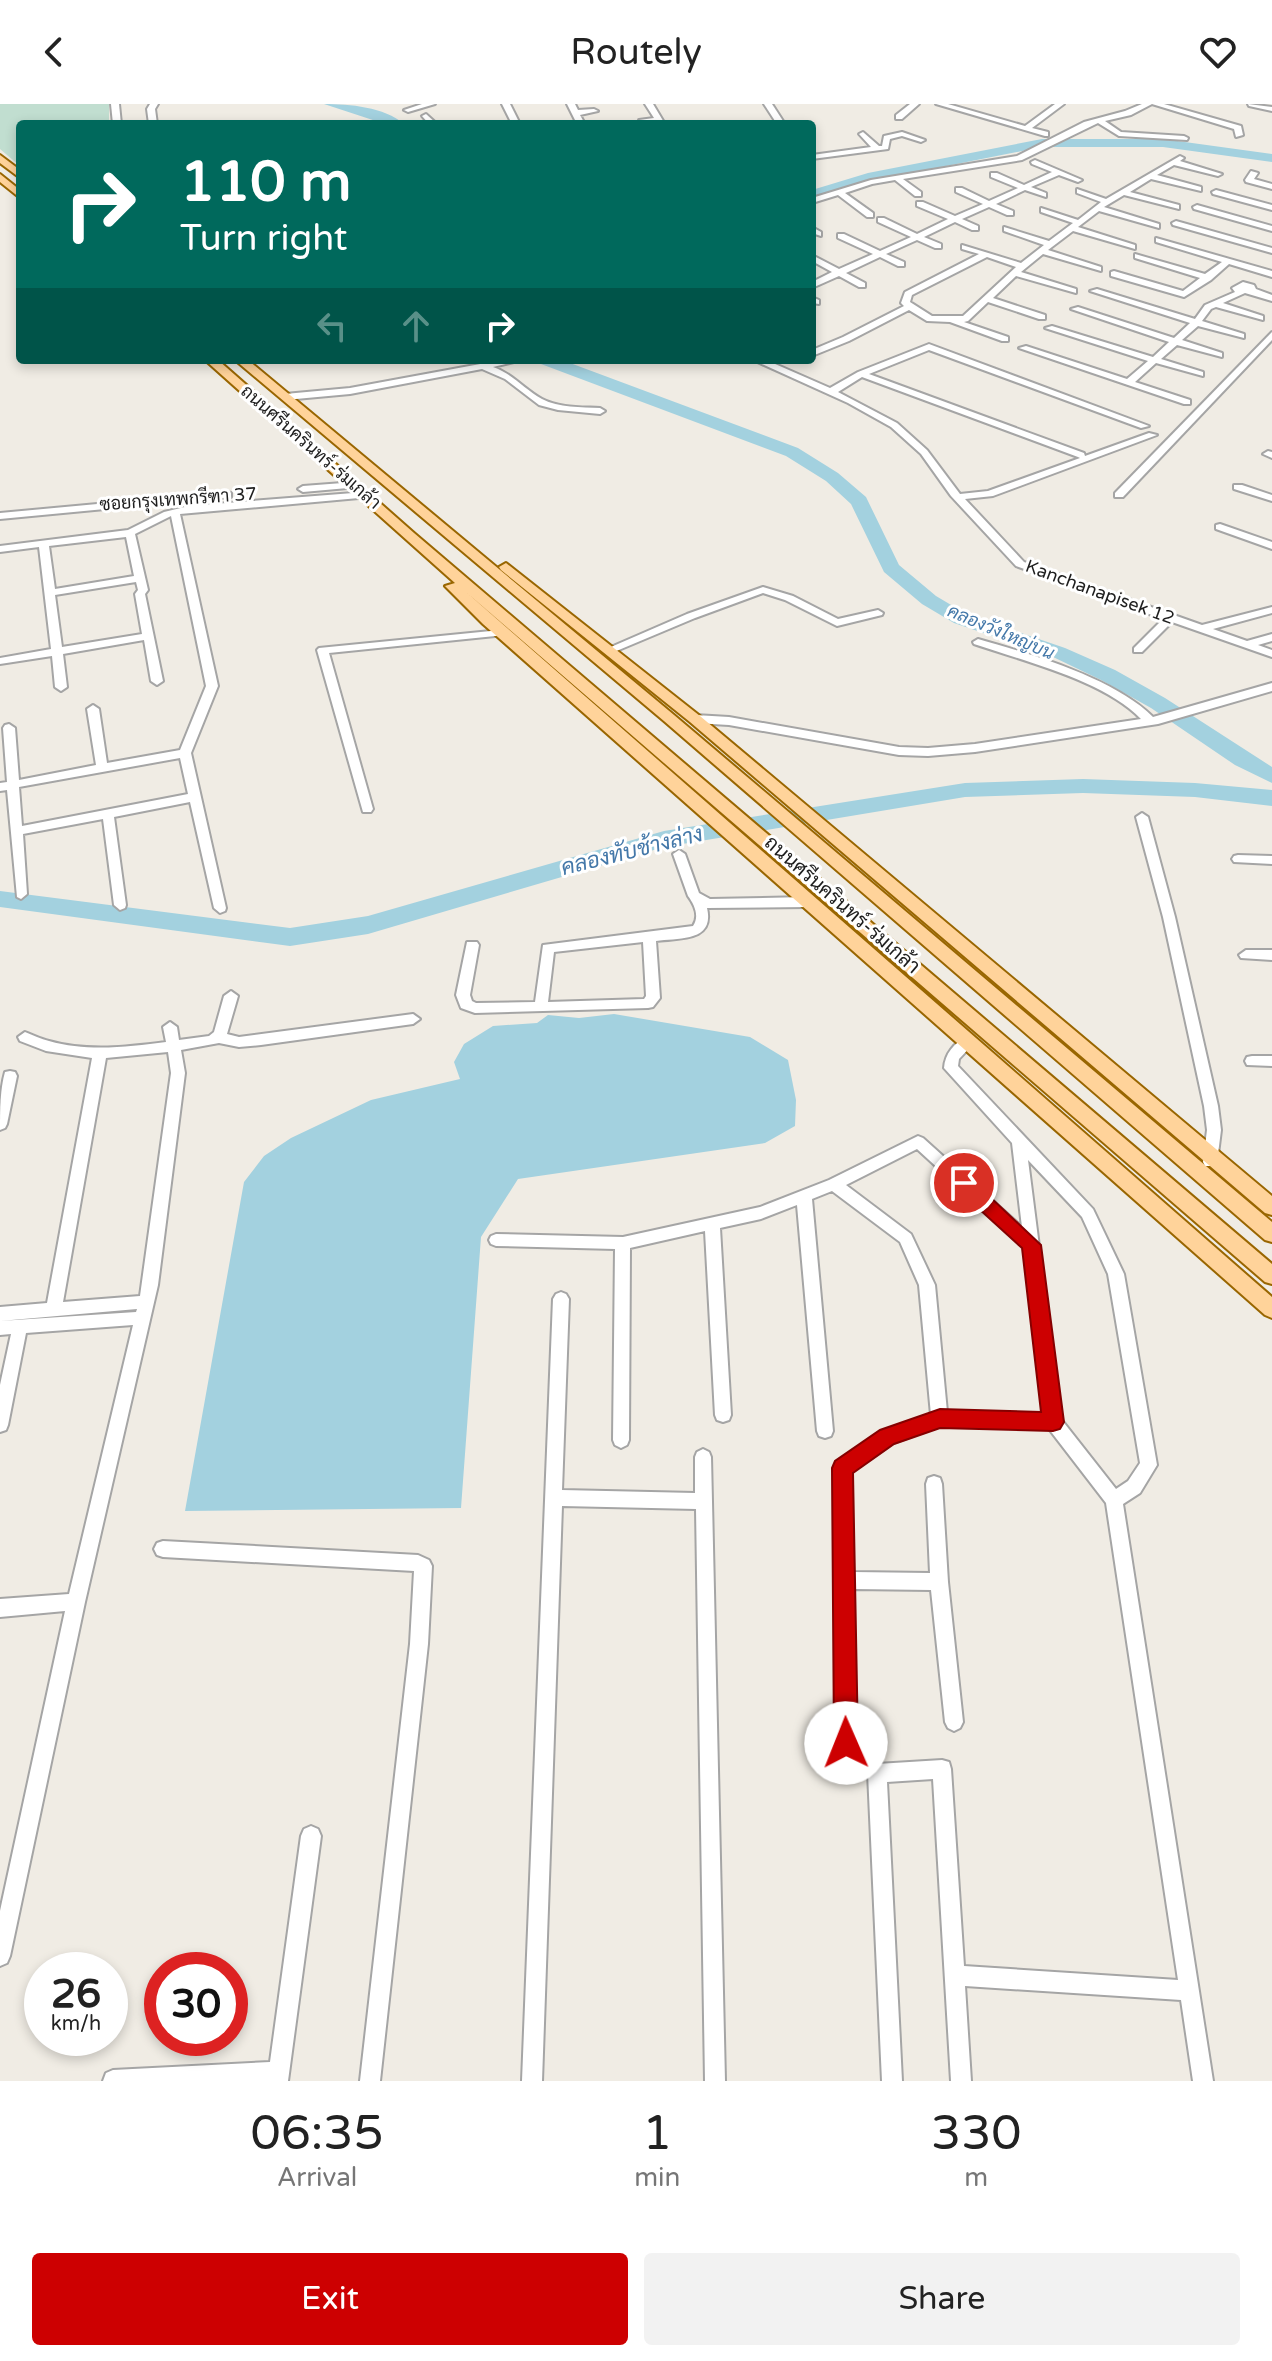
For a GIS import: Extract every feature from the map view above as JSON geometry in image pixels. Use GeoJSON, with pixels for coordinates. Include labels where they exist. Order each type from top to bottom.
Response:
{"type":"FeatureCollection","features":[{"type":"Feature","properties":{"kind":"main road"},"geometry":{"type":"LineString","coordinates":[[0,158],[16,172]]}},
{"type":"Feature","properties":{"kind":"main road"},"geometry":{"type":"LineString","coordinates":[[0,178],[16,192]]}},
{"type":"Feature","properties":{"kind":"main road","name":"ถนนศรีนครินทร์-ร่มเกล้า"},"geometry":{"type":"LineString","coordinates":[[216,364],[361,490],[409,536],[719,798],[1272,1276]]}},
{"type":"Feature","properties":{"kind":"main road","name":"ถนนศรีนครินทร์-ร่มเกล้า"},"geometry":{"type":"LineString","coordinates":[[246,364],[1272,1234]]}},
{"type":"Feature","properties":{"kind":"main road","name":"ถนนศรีนครินทร์-ร่มเกล้า"},"geometry":{"type":"LineString","coordinates":[[433,520],[525,581],[695,719],[1211,1159]]}},
{"type":"Feature","properties":{"kind":"main road","name":"ถนนศรีนครินทร์-ร่มเกล้า"},"geometry":{"type":"LineString","coordinates":[[409,536],[465,599],[501,633],[1073,1134]]}},
{"type":"Feature","properties":{"kind":"main road"},"geometry":{"type":"LineString","coordinates":[[1073,1134],[1272,1276]]}},
{"type":"Feature","properties":{"kind":"main road"},"geometry":{"type":"LineString","coordinates":[[1073,1134],[1272,1309]]}},
{"type":"Feature","properties":{"kind":"main road"},"geometry":{"type":"LineString","coordinates":[[1211,1159],[1272,1207]]}},
{"type":"Feature","properties":{"kind":"main road"},"geometry":{"type":"LineString","coordinates":[[1211,1159],[1272,1226]]}},
{"type":"Feature","properties":{"kind":"street"},"geometry":{"type":"LineString","coordinates":[[408,110],[431,104]]}},
{"type":"Feature","properties":{"kind":"street"},"geometry":{"type":"LineString","coordinates":[[571,104],[578,118],[594,113]]}},
{"type":"Feature","properties":{"kind":"street"},"geometry":{"type":"LineString","coordinates":[[899,117],[915,104]]}},
{"type":"Feature","properties":{"kind":"street"},"geometry":{"type":"LineString","coordinates":[[940,104],[1045,134]]}},
{"type":"Feature","properties":{"kind":"street"},"geometry":{"type":"LineString","coordinates":[[1047,104],[1058,105]]}},
{"type":"Feature","properties":{"kind":"street"},"geometry":{"type":"LineString","coordinates":[[816,200],[897,178],[1001,163],[1026,156],[1098,120],[1128,113],[1148,104]]}},
{"type":"Feature","properties":{"kind":"street"},"geometry":{"type":"LineString","coordinates":[[1156,104],[1238,128],[1239,135]]}},
{"type":"Feature","properties":{"kind":"street"},"geometry":{"type":"LineString","coordinates":[[1252,104],[1270,109]]}},
{"type":"Feature","properties":{"kind":"street"},"geometry":{"type":"LineString","coordinates":[[1026,129],[1058,105]]}},
{"type":"Feature","properties":{"kind":"street"},"geometry":{"type":"LineString","coordinates":[[426,116],[430,120]]}},
{"type":"Feature","properties":{"kind":"street"},"geometry":{"type":"LineString","coordinates":[[1098,120],[1119,134],[1184,138]]}},
{"type":"Feature","properties":{"kind":"street"},"geometry":{"type":"LineString","coordinates":[[999,133],[1013,125]]}},
{"type":"Feature","properties":{"kind":"street"},"geometry":{"type":"LineString","coordinates":[[863,134],[877,149]]}},
{"type":"Feature","properties":{"kind":"street"},"geometry":{"type":"LineString","coordinates":[[816,157],[885,147],[887,138],[898,134],[921,140]]}},
{"type":"Feature","properties":{"kind":"street"},"geometry":{"type":"LineString","coordinates":[[954,321],[971,316],[1019,269],[1097,208],[1177,160],[1218,174]]}},
{"type":"Feature","properties":{"kind":"street"},"geometry":{"type":"LineString","coordinates":[[1035,162],[1078,180]]}},
{"type":"Feature","properties":{"kind":"street"},"geometry":{"type":"LineString","coordinates":[[816,283],[1058,172]]}},
{"type":"Feature","properties":{"kind":"street"},"geometry":{"type":"LineString","coordinates":[[1254,173],[1249,180],[1272,187]]}},
{"type":"Feature","properties":{"kind":"street"},"geometry":{"type":"LineString","coordinates":[[994,175],[1043,195]]}},
{"type":"Feature","properties":{"kind":"street"},"geometry":{"type":"LineString","coordinates":[[1150,176],[1198,189]]}},
{"type":"Feature","properties":{"kind":"street"},"geometry":{"type":"LineString","coordinates":[[897,178],[919,199],[975,228]]}},
{"type":"Feature","properties":{"kind":"street"},"geometry":{"type":"LineString","coordinates":[[959,190],[1010,213]]}},
{"type":"Feature","properties":{"kind":"street"},"geometry":{"type":"LineString","coordinates":[[1080,191],[1107,202]]}},
{"type":"Feature","properties":{"kind":"street"},"geometry":{"type":"LineString","coordinates":[[838,192],[870,215]]}},
{"type":"Feature","properties":{"kind":"street"},"geometry":{"type":"LineString","coordinates":[[1123,192],[1176,207]]}},
{"type":"Feature","properties":{"kind":"street"},"geometry":{"type":"LineString","coordinates":[[1216,192],[1272,208]]}},
{"type":"Feature","properties":{"kind":"street"},"geometry":{"type":"LineString","coordinates":[[1197,207],[1272,229]]}},
{"type":"Feature","properties":{"kind":"street"},"geometry":{"type":"LineString","coordinates":[[1097,208],[1156,226]]}},
{"type":"Feature","properties":{"kind":"street"},"geometry":{"type":"LineString","coordinates":[[1044,210],[1132,247]]}},
{"type":"Feature","properties":{"kind":"street"},"geometry":{"type":"LineString","coordinates":[[881,220],[938,246]]}},
{"type":"Feature","properties":{"kind":"street"},"geometry":{"type":"LineString","coordinates":[[1176,223],[1272,251]]}},
{"type":"Feature","properties":{"kind":"street"},"geometry":{"type":"LineString","coordinates":[[1007,229],[1051,245]]}},
{"type":"Feature","properties":{"kind":"street"},"geometry":{"type":"LineString","coordinates":[[841,236],[901,264]]}},
{"type":"Feature","properties":{"kind":"street"},"geometry":{"type":"LineString","coordinates":[[1159,240],[1270,270]]}},
{"type":"Feature","properties":{"kind":"street"},"geometry":{"type":"LineString","coordinates":[[965,247],[1073,291]]}},
{"type":"Feature","properties":{"kind":"street"},"geometry":{"type":"LineString","coordinates":[[1042,251],[1098,269]]}},
{"type":"Feature","properties":{"kind":"street"},"geometry":{"type":"LineString","coordinates":[[986,254],[908,294],[905,303],[930,319],[954,321],[1005,339]]}},
{"type":"Feature","properties":{"kind":"street"},"geometry":{"type":"LineString","coordinates":[[1138,256],[1208,278]]}},
{"type":"Feature","properties":{"kind":"street"},"geometry":{"type":"LineString","coordinates":[[816,260],[862,285]]}},
{"type":"Feature","properties":{"kind":"street"},"geometry":{"type":"LineString","coordinates":[[1114,274],[1178,294],[1188,293],[1229,260]]}},
{"type":"Feature","properties":{"kind":"street"},"geometry":{"type":"LineString","coordinates":[[1130,382],[1197,322],[1208,307],[1247,290],[1270,270]]}},
{"type":"Feature","properties":{"kind":"street"},"geometry":{"type":"LineString","coordinates":[[1247,290],[1272,298]]}},
{"type":"Feature","properties":{"kind":"street"},"geometry":{"type":"LineString","coordinates":[[1094,291],[1241,336]]}},
{"type":"Feature","properties":{"kind":"street"},"geometry":{"type":"LineString","coordinates":[[988,299],[1042,317]]}},
{"type":"Feature","properties":{"kind":"street"},"geometry":{"type":"LineString","coordinates":[[1216,304],[1260,318]]}},
{"type":"Feature","properties":{"kind":"street"},"geometry":{"type":"LineString","coordinates":[[816,351],[908,307]]}},
{"type":"Feature","properties":{"kind":"street"},"geometry":{"type":"LineString","coordinates":[[1075,309],[1219,355]]}},
{"type":"Feature","properties":{"kind":"street"},"geometry":{"type":"LineString","coordinates":[[1049,328],[1200,374]]}},
{"type":"Feature","properties":{"kind":"street"},"geometry":{"type":"LineString","coordinates":[[1119,495],[1272,335]]}},
{"type":"Feature","properties":{"kind":"street"},"geometry":{"type":"LineString","coordinates":[[831,392],[861,374],[929,347],[1148,431],[989,494],[958,497]]}},
{"type":"Feature","properties":{"kind":"street"},"geometry":{"type":"LineString","coordinates":[[1023,348],[1187,402]]}},
{"type":"Feature","properties":{"kind":"street"},"geometry":{"type":"LineString","coordinates":[[285,397],[350,391],[497,364]]}},
{"type":"Feature","properties":{"kind":"street","name":"Kanchanapisek 12"},"geometry":{"type":"LineString","coordinates":[[766,364],[831,392],[894,425],[924,452],[958,497],[1020,564],[1272,654]]}},
{"type":"Feature","properties":{"kind":"street"},"geometry":{"type":"LineString","coordinates":[[482,367],[511,377],[545,403],[600,411]]}},
{"type":"Feature","properties":{"kind":"street"},"geometry":{"type":"LineString","coordinates":[[861,374],[1081,455]]}},
{"type":"Feature","properties":{"kind":"street"},"geometry":{"type":"LineString","coordinates":[[1238,487],[1272,498]]}},
{"type":"Feature","properties":{"kind":"street"},"geometry":{"type":"LineString","coordinates":[[0,549],[130,533],[175,512],[361,490]]}},
{"type":"Feature","properties":{"kind":"street","name":"ซอยกรุงเทพกรีฑา 37"},"geometry":{"type":"LineString","coordinates":[[0,516],[361,490]]}},
{"type":"Feature","properties":{"kind":"street"},"geometry":{"type":"LineString","coordinates":[[175,512],[212,686],[185,753],[220,908]]}},
{"type":"Feature","properties":{"kind":"street"},"geometry":{"type":"LineString","coordinates":[[1220,527],[1272,546]]}},
{"type":"Feature","properties":{"kind":"street"},"geometry":{"type":"LineString","coordinates":[[130,533],[143,590],[140,594],[157,681]]}},
{"type":"Feature","properties":{"kind":"street"},"geometry":{"type":"LineString","coordinates":[[44,545],[61,687]]}},
{"type":"Feature","properties":{"kind":"street"},"geometry":{"type":"LineString","coordinates":[[49,593],[139,578]]}},
{"type":"Feature","properties":{"kind":"street"},"geometry":{"type":"LineString","coordinates":[[610,650],[763,590],[789,598],[837,623],[878,613]]}},
{"type":"Feature","properties":{"kind":"street"},"geometry":{"type":"LineString","coordinates":[[1201,629],[1272,610]]}},
{"type":"Feature","properties":{"kind":"street"},"geometry":{"type":"LineString","coordinates":[[1138,650],[1170,618]]}},
{"type":"Feature","properties":{"kind":"street"},"geometry":{"type":"LineString","coordinates":[[367,809],[323,650],[501,633]]}},
{"type":"Feature","properties":{"kind":"street"},"geometry":{"type":"LineString","coordinates":[[0,661],[148,636]]}},
{"type":"Feature","properties":{"kind":"street"},"geometry":{"type":"LineString","coordinates":[[1247,645],[1272,637]]}},
{"type":"Feature","properties":{"kind":"street"},"geometry":{"type":"LineString","coordinates":[[978,642],[1053,666],[1124,700],[1154,720]]}},
{"type":"Feature","properties":{"kind":"street"},"geometry":{"type":"LineString","coordinates":[[695,719],[729,721],[916,752],[975,748],[1154,720],[1272,687]]}},
{"type":"Feature","properties":{"kind":"street"},"geometry":{"type":"LineString","coordinates":[[93,709],[102,768]]}},
{"type":"Feature","properties":{"kind":"street"},"geometry":{"type":"LineString","coordinates":[[9,728],[7,786],[17,831],[21,894]]}},
{"type":"Feature","properties":{"kind":"street"},"geometry":{"type":"LineString","coordinates":[[7,786],[185,753]]}},
{"type":"Feature","properties":{"kind":"street"},"geometry":{"type":"LineString","coordinates":[[17,831],[195,797]]}},
{"type":"Feature","properties":{"kind":"street"},"geometry":{"type":"LineString","coordinates":[[108,814],[120,905]]}},
{"type":"Feature","properties":{"kind":"street"},"geometry":{"type":"LineString","coordinates":[[1142,817],[1169,917],[1211,1106],[1214,1130],[1211,1159]]}},
{"type":"Feature","properties":{"kind":"street"},"geometry":{"type":"LineString","coordinates":[[679,854],[694,896],[699,901],[708,904],[807,902]]}},
{"type":"Feature","properties":{"kind":"street"},"geometry":{"type":"LineString","coordinates":[[1238,859],[1272,860]]}},
{"type":"Feature","properties":{"kind":"street"},"geometry":{"type":"LineString","coordinates":[[541,1007],[548,948],[693,932],[703,923],[699,901]]}},
{"type":"Feature","properties":{"kind":"street"},"geometry":{"type":"LineString","coordinates":[[472,945],[463,995],[466,1004],[475,1008],[648,1003],[653,998],[649,936]]}},
{"type":"Feature","properties":{"kind":"street"},"geometry":{"type":"LineString","coordinates":[[1246,955],[1272,955]]}},
{"type":"Feature","properties":{"kind":"street"},"geometry":{"type":"LineString","coordinates":[[218,1038],[231,996]]}},
{"type":"Feature","properties":{"kind":"street"},"geometry":{"type":"LineString","coordinates":[[25,1037],[57,1050],[100,1052],[218,1038],[239,1042],[261,1040],[413,1019]]}},
{"type":"Feature","properties":{"kind":"street"},"geometry":{"type":"LineString","coordinates":[[0,1956],[76,1602],[144,1310],[178,1073],[170,1027]]}},
{"type":"Feature","properties":{"kind":"street"},"geometry":{"type":"LineString","coordinates":[[968,1042],[952,1057],[951,1068],[1088,1213],[1116,1274],[1149,1465],[1134,1487],[1114,1500]]}},
{"type":"Feature","properties":{"kind":"street"},"geometry":{"type":"LineString","coordinates":[[54,1309],[100,1052]]}},
{"type":"Feature","properties":{"kind":"street"},"geometry":{"type":"LineString","coordinates":[[1252,1061],[1272,1061]]}},
{"type":"Feature","properties":{"kind":"street"},"geometry":{"type":"LineString","coordinates":[[0,1124],[10,1076]]}},
{"type":"Feature","properties":{"kind":"street"},"geometry":{"type":"LineString","coordinates":[[1019,1141],[1053,1422],[1114,1500],[1203,2081]]}},
{"type":"Feature","properties":{"kind":"street"},"geometry":{"type":"LineString","coordinates":[[496,1240],[623,1243],[761,1213],[834,1184],[918,1142],[1032,1245]]}},
{"type":"Feature","properties":{"kind":"street"},"geometry":{"type":"LineString","coordinates":[[834,1184],[906,1238],[927,1285],[940,1419]]}},
{"type":"Feature","properties":{"kind":"street"},"geometry":{"type":"LineString","coordinates":[[804,1196],[825,1431]]}},
{"type":"Feature","properties":{"kind":"street"},"geometry":{"type":"LineString","coordinates":[[712,1223],[723,1415]]}},
{"type":"Feature","properties":{"kind":"street"},"geometry":{"type":"LineString","coordinates":[[621,1440],[623,1243]]}},
{"type":"Feature","properties":{"kind":"street"},"geometry":{"type":"LineString","coordinates":[[532,2081],[561,1299]]}},
{"type":"Feature","properties":{"kind":"street"},"geometry":{"type":"LineString","coordinates":[[0,1314],[54,1309],[144,1310]]}},
{"type":"Feature","properties":{"kind":"street"},"geometry":{"type":"LineString","coordinates":[[0,1328],[144,1310]]}},
{"type":"Feature","properties":{"kind":"street"},"geometry":{"type":"LineString","coordinates":[[0,1425],[20,1326]]}},
{"type":"Feature","properties":{"kind":"street"},"geometry":{"type":"LineString","coordinates":[[846,1743],[843,1468],[888,1437],[940,1419],[1053,1422]]}},
{"type":"Feature","properties":{"kind":"street"},"geometry":{"type":"LineString","coordinates":[[703,1457],[715,2081]]}},
{"type":"Feature","properties":{"kind":"street"},"geometry":{"type":"LineString","coordinates":[[934,1484],[939,1582],[954,1722]]}},
{"type":"Feature","properties":{"kind":"street"},"geometry":{"type":"LineString","coordinates":[[553,1498],[703,1501]]}},
{"type":"Feature","properties":{"kind":"street"},"geometry":{"type":"LineString","coordinates":[[163,1549],[418,1563],[423,1566],[419,1644],[370,2081]]}},
{"type":"Feature","properties":{"kind":"street"},"geometry":{"type":"LineString","coordinates":[[844,1580],[939,1582]]}},
{"type":"Feature","properties":{"kind":"street"},"geometry":{"type":"LineString","coordinates":[[0,1608],[76,1602]]}},
{"type":"Feature","properties":{"kind":"street"},"geometry":{"type":"LineString","coordinates":[[892,2081],[877,1773],[942,1769],[961,2081]]}},
{"type":"Feature","properties":{"kind":"street"},"geometry":{"type":"LineString","coordinates":[[113,2080],[278,2076],[311,1836]]}},
{"type":"Feature","properties":{"kind":"street"},"geometry":{"type":"LineString","coordinates":[[955,1975],[1189,1991]]}},
{"type":"Feature","properties":{"kind":"green space"},"geometry":{"type":"Polygon","coordinates":[[[0,104],[109,104],[109,120],[16,120],[16,163],[0,149],[0,104]]]}},
{"type":"Feature","properties":{"kind":"water"},"geometry":{"type":"Polygon","coordinates":[[[614,1014],[750,1037],[788,1060],[796,1100],[795,1126],[765,1143],[518,1179],[481,1237],[461,1508],[185,1511],[244,1182],[264,1156],[291,1138],[371,1100],[460,1079],[454,1062],[464,1044],[493,1026],[537,1023],[548,1015],[579,1018],[614,1014]]]}},
{"type":"Feature","properties":{"kind":"waterway","name":"คลองวังใหญ่บน"},"geometry":{"type":"LineString","coordinates":[[331,104],[387,120]]}},
{"type":"Feature","properties":{"kind":"waterway"},"geometry":{"type":"LineString","coordinates":[[816,194],[868,177],[1042,143],[1163,143],[1272,158]]}},
{"type":"Feature","properties":{"kind":"waterway","name":"คลองวังใหญ่บน"},"geometry":{"type":"LineString","coordinates":[[558,364],[792,452],[832,477],[859,501],[891,568],[929,600],[961,619],[1058,652],[1108,675],[1272,776]]}},
{"type":"Feature","properties":{"kind":"waterway","name":"คลองทับช้างล่าง"},"geometry":{"type":"LineString","coordinates":[[0,899],[290,937],[368,925],[664,839],[965,790],[1083,786],[1195,790],[1272,798]]}},
{"type":"Feature","properties":{"kind":"route"},"geometry":{"type":"LineString","coordinates":[[846,1743],[843,1468],[888,1437],[940,1419],[1053,1422],[1032,1245],[964,1183]]}}]}
